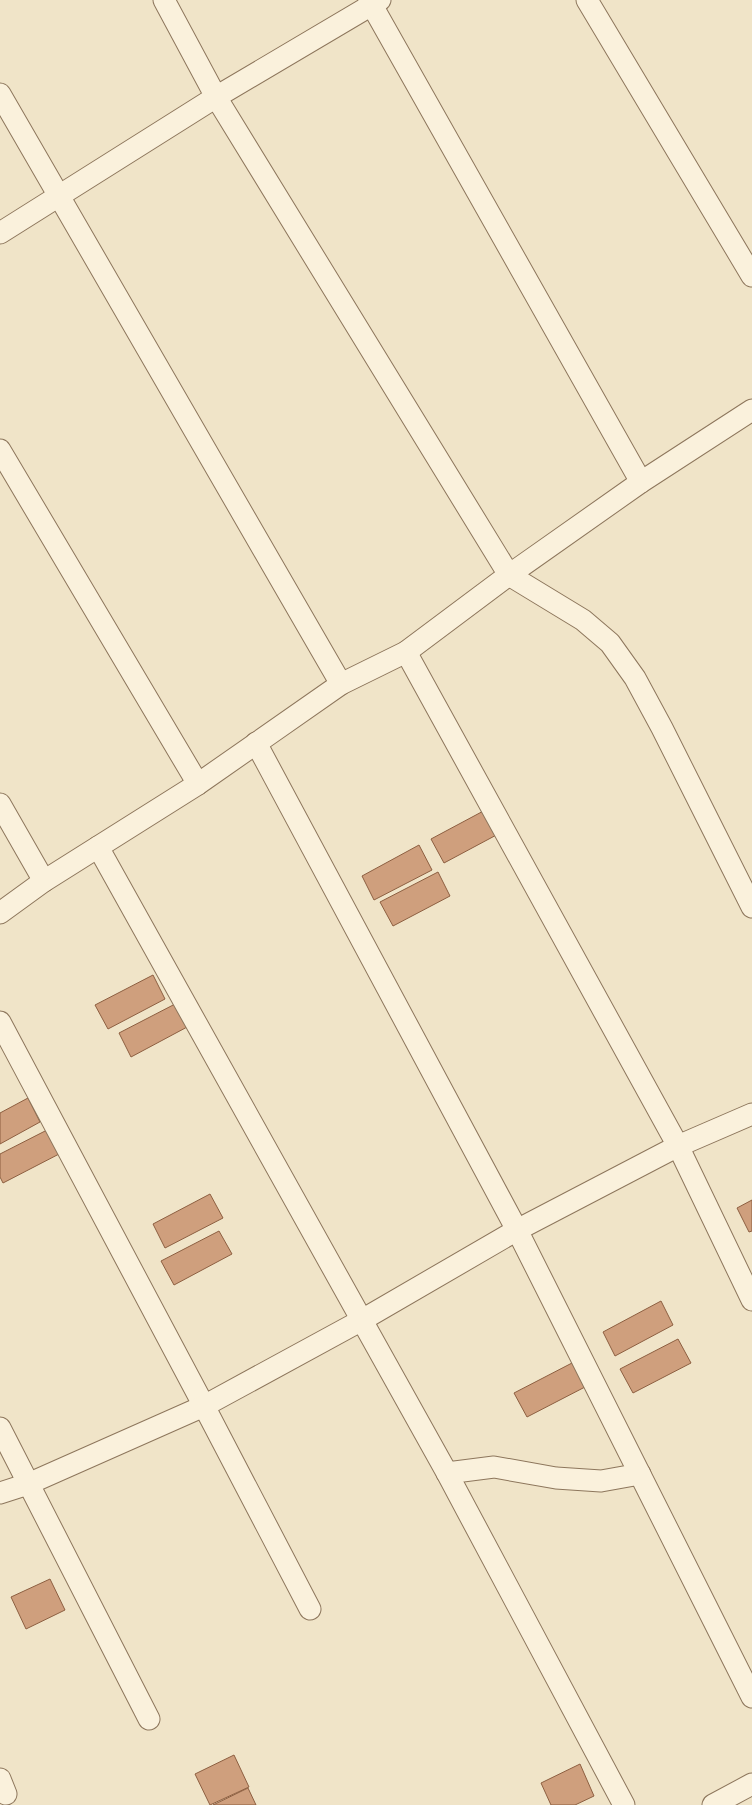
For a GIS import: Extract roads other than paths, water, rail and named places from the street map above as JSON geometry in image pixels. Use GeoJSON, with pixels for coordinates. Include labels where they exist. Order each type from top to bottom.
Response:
{"type":"FeatureCollection","features":[{"type":"Feature","properties":{"kind":"street"},"geometry":{"type":"LineString","coordinates":[[164,0],[216,97],[509,575],[583,620],[610,643],[635,678],[752,907]]}},
{"type":"Feature","properties":{"kind":"street"},"geometry":{"type":"LineString","coordinates":[[587,0],[752,276]]}},
{"type":"Feature","properties":{"kind":"street"},"geometry":{"type":"LineString","coordinates":[[0,233],[216,97],[374,2],[641,482]]}},
{"type":"Feature","properties":{"kind":"street"},"geometry":{"type":"LineString","coordinates":[[0,94],[341,684]]}},
{"type":"Feature","properties":{"kind":"street"},"geometry":{"type":"LineString","coordinates":[[0,913],[44,881],[198,784],[341,684],[406,652],[509,575],[641,482],[752,410]]}},
{"type":"Feature","properties":{"kind":"street"},"geometry":{"type":"LineString","coordinates":[[0,450],[198,784]]}},
{"type":"Feature","properties":{"kind":"street"},"geometry":{"type":"LineString","coordinates":[[406,652],[678,1146],[752,1300]]}},
{"type":"Feature","properties":{"kind":"street"},"geometry":{"type":"LineString","coordinates":[[256,743],[518,1230],[752,1696]]}},
{"type":"Feature","properties":{"kind":"street"},"geometry":{"type":"LineString","coordinates":[[0,804],[44,881]]}},
{"type":"Feature","properties":{"kind":"street"},"geometry":{"type":"LineString","coordinates":[[98,847],[447,1473],[624,1805]]}},
{"type":"Feature","properties":{"kind":"street"},"geometry":{"type":"LineString","coordinates":[[0,1022],[310,1609]]}},
{"type":"Feature","properties":{"kind":"street"},"geometry":{"type":"LineString","coordinates":[[0,1493],[28,1484],[204,1406],[362,1320],[518,1230],[678,1146],[752,1114]]}},
{"type":"Feature","properties":{"kind":"street"},"geometry":{"type":"LineString","coordinates":[[0,1428],[150,1719]]}},
{"type":"Feature","properties":{"kind":"street"},"geometry":{"type":"LineString","coordinates":[[447,1473],[494,1467],[556,1478],[601,1481],[640,1474]]}},
{"type":"Feature","properties":{"kind":"street"},"geometry":{"type":"LineString","coordinates":[[713,1805],[752,1784]]}}]}
